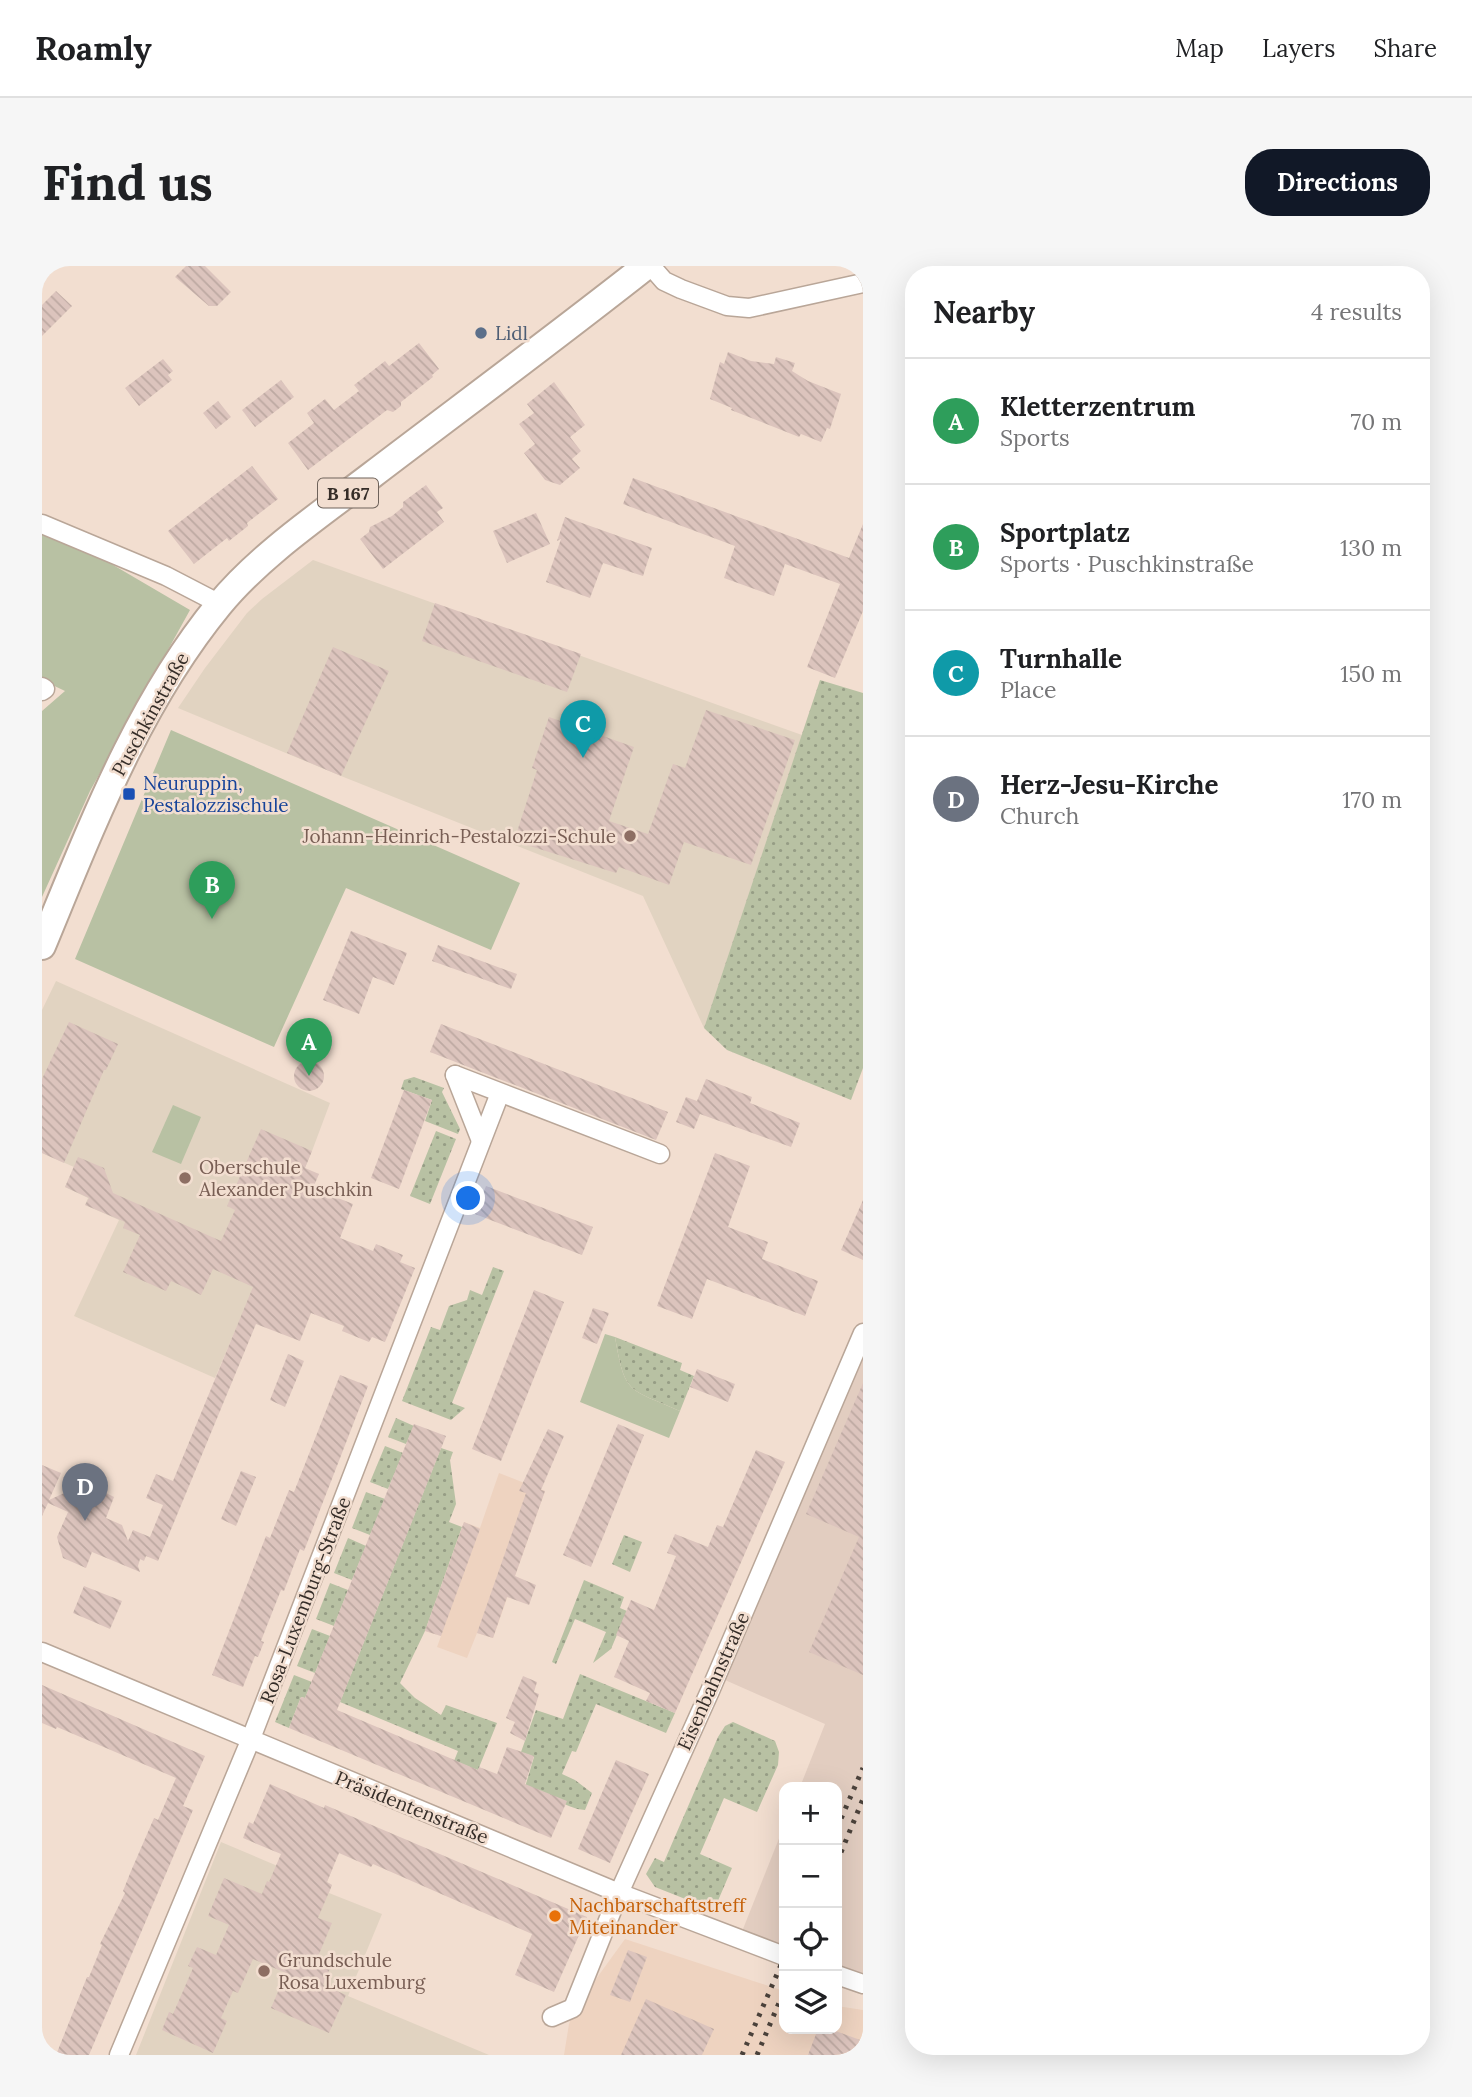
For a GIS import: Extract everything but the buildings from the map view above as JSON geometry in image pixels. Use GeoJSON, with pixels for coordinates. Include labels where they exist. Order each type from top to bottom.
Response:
{"type":"FeatureCollection","features":[{"type":"Feature","properties":{"kind":"main road","name":"B 167"},"geometry":{"type":"LineString","coordinates":[[220,604],[244,578],[312,521],[648,266]]}},
{"type":"Feature","properties":{"kind":"main road","name":"Puschkinstraße"},"geometry":{"type":"LineString","coordinates":[[42,946],[99,808],[142,722],[189,645],[220,604]]}},
{"type":"Feature","properties":{"kind":"street"},"geometry":{"type":"LineString","coordinates":[[648,266],[664,281],[681,289],[727,306],[749,308],[863,283]]}},
{"type":"Feature","properties":{"kind":"street"},"geometry":{"type":"LineString","coordinates":[[42,524],[166,576],[220,604]]}},
{"type":"Feature","properties":{"kind":"street"},"geometry":{"type":"LineString","coordinates":[[481,1141],[455,1076],[660,1154]]}},
{"type":"Feature","properties":{"kind":"street","name":"Rosa-Luxemburg-Straße"},"geometry":{"type":"LineString","coordinates":[[119,2055],[250,1741],[500,1093]]}},
{"type":"Feature","properties":{"kind":"street","name":"Eisenbahnstraße"},"geometry":{"type":"LineString","coordinates":[[552,2017],[573,2008],[619,1893],[706,1700],[863,1333]]}},
{"type":"Feature","properties":{"kind":"street","name":"Präsidentenstraße"},"geometry":{"type":"LineString","coordinates":[[42,1652],[619,1893],[779,1954]]}},
{"type":"Feature","properties":{"kind":"street"},"geometry":{"type":"LineString","coordinates":[[842,1977],[863,1984]]}},
{"type":"Feature","properties":{"kind":"shaded area","name":"Johann-Heinrich-Pestalozzi-Schule"},"geometry":{"type":"Polygon","coordinates":[[[313,560],[802,735],[704,1028],[643,896],[178,708],[247,613],[313,560]]]}},
{"type":"Feature","properties":{"kind":"shaded area","name":"Oberschule Alexander Puschkin"},"geometry":{"type":"Polygon","coordinates":[[[56,981],[330,1103],[215,1378],[74,1316],[119,1220],[85,1205],[88,1198],[65,1187],[74,1167],[42,1153],[42,1010],[56,981]]]}},
{"type":"Feature","properties":{"kind":"shaded area"},"geometry":{"type":"Polygon","coordinates":[[[863,1333],[863,1984],[842,1977],[842,1782],[802,1782],[825,1724],[716,1676],[863,1333]]]}},
{"type":"Feature","properties":{"kind":"shaded area"},"geometry":{"type":"Polygon","coordinates":[[[499,1473],[545,1491],[493,1638],[477,1633],[467,1658],[437,1647],[441,1636],[425,1631],[464,1522],[480,1528],[499,1473]]]}},
{"type":"Feature","properties":{"kind":"shaded area"},"geometry":{"type":"Polygon","coordinates":[[[779,1839],[779,1954],[739,1939],[779,1839]]]}},
{"type":"Feature","properties":{"kind":"shaded area","name":"Grundschule Rosa Luxemburg"},"geometry":{"type":"Polygon","coordinates":[[[221,1842],[294,1873],[333,1867],[327,1882],[332,1885],[329,1893],[382,1914],[348,1996],[489,2055],[136,2055],[221,1842]]]}},
{"type":"Feature","properties":{"kind":"shaded area"},"geometry":{"type":"Polygon","coordinates":[[[625,1939],[779,1989],[779,2034],[842,2034],[842,2007],[863,2010],[863,2055],[564,2055],[569,2024],[575,2008],[625,1939]]]}},
{"type":"Feature","properties":{"kind":"green space"},"geometry":{"type":"Polygon","coordinates":[[[42,532],[79,545],[190,610],[90,791],[42,897],[42,711],[65,691],[42,680],[42,532]]]}},
{"type":"Feature","properties":{"kind":"green space"},"geometry":{"type":"Polygon","coordinates":[[[820,680],[863,693],[863,1068],[851,1100],[727,1050],[704,1028],[820,680]]]}},
{"type":"Feature","properties":{"kind":"green space"},"geometry":{"type":"Polygon","coordinates":[[[171,730],[520,883],[491,950],[346,888],[274,1047],[75,959],[171,730]]]}},
{"type":"Feature","properties":{"kind":"green space"},"geometry":{"type":"Polygon","coordinates":[[[414,1077],[444,1088],[442,1092],[460,1129],[458,1134],[425,1121],[432,1100],[401,1089],[404,1080],[414,1077]]]}},
{"type":"Feature","properties":{"kind":"green space"},"geometry":{"type":"Polygon","coordinates":[[[173,1105],[201,1117],[181,1164],[152,1152],[173,1105]]]}},
{"type":"Feature","properties":{"kind":"green space"},"geometry":{"type":"Polygon","coordinates":[[[436,1131],[456,1139],[430,1204],[410,1196],[436,1131]]]}},
{"type":"Feature","properties":{"kind":"green space"},"geometry":{"type":"Polygon","coordinates":[[[493,1267],[504,1271],[452,1403],[465,1408],[451,1420],[402,1401],[431,1327],[440,1330],[449,1306],[467,1300],[470,1290],[482,1295],[493,1267]]]}},
{"type":"Feature","properties":{"kind":"green space"},"geometry":{"type":"Polygon","coordinates":[[[605,1334],[615,1337],[622,1370],[632,1387],[649,1398],[680,1411],[669,1438],[580,1402],[605,1334]]]}},
{"type":"Feature","properties":{"kind":"green space"},"geometry":{"type":"Polygon","coordinates":[[[615,1337],[682,1363],[680,1370],[694,1376],[680,1411],[639,1393],[632,1387],[622,1370],[615,1337]]]}},
{"type":"Feature","properties":{"kind":"green space"},"geometry":{"type":"Polygon","coordinates":[[[396,1418],[414,1426],[406,1444],[388,1437],[396,1418]]]}},
{"type":"Feature","properties":{"kind":"green space"},"geometry":{"type":"Polygon","coordinates":[[[385,1446],[403,1453],[388,1489],[370,1482],[385,1446]]]}},
{"type":"Feature","properties":{"kind":"green space"},"geometry":{"type":"Polygon","coordinates":[[[441,1448],[453,1452],[450,1460],[456,1504],[449,1522],[462,1527],[425,1631],[400,1683],[415,1698],[441,1715],[446,1705],[497,1723],[478,1770],[454,1761],[458,1751],[340,1702],[441,1448]]]}},
{"type":"Feature","properties":{"kind":"green space"},"geometry":{"type":"Polygon","coordinates":[[[366,1492],[385,1499],[370,1535],[352,1528],[366,1492]]]}},
{"type":"Feature","properties":{"kind":"green space"},"geometry":{"type":"Polygon","coordinates":[[[624,1535],[642,1542],[630,1572],[612,1564],[624,1535]]]}},
{"type":"Feature","properties":{"kind":"green space"},"geometry":{"type":"Polygon","coordinates":[[[348,1538],[366,1546],[352,1580],[334,1573],[348,1538]]]}},
{"type":"Feature","properties":{"kind":"green space"},"geometry":{"type":"Polygon","coordinates":[[[584,1580],[624,1597],[620,1608],[627,1611],[611,1649],[593,1663],[606,1632],[575,1619],[556,1664],[552,1662],[584,1580]]]}},
{"type":"Feature","properties":{"kind":"green space"},"geometry":{"type":"Polygon","coordinates":[[[330,1583],[348,1590],[334,1626],[316,1619],[330,1583]]]}},
{"type":"Feature","properties":{"kind":"green space"},"geometry":{"type":"Polygon","coordinates":[[[312,1629],[330,1636],[315,1673],[297,1666],[312,1629]]]}},
{"type":"Feature","properties":{"kind":"green space"},"geometry":{"type":"Polygon","coordinates":[[[580,1674],[675,1713],[666,1733],[596,1704],[576,1752],[572,1751],[562,1774],[592,1793],[585,1810],[570,1807],[525,1787],[534,1757],[521,1752],[536,1710],[563,1719],[580,1674]]]}},
{"type":"Feature","properties":{"kind":"green space"},"geometry":{"type":"Polygon","coordinates":[[[294,1675],[312,1682],[305,1698],[301,1697],[289,1728],[275,1722],[294,1675]]]}},
{"type":"Feature","properties":{"kind":"green space"},"geometry":{"type":"Polygon","coordinates":[[[733,1722],[775,1741],[779,1752],[778,1765],[757,1812],[724,1798],[700,1854],[732,1868],[717,1903],[703,1906],[655,1887],[646,1874],[655,1858],[664,1862],[718,1737],[725,1726],[733,1722]]]}},
{"type":"Feature","properties":{"kind":"railway"},"geometry":{"type":"LineString","coordinates":[[842,1816],[863,1768]]}},
{"type":"Feature","properties":{"kind":"railway"},"geometry":{"type":"LineString","coordinates":[[842,1850],[863,1799]]}},
{"type":"Feature","properties":{"kind":"railway"},"geometry":{"type":"LineString","coordinates":[[742,2055],[779,1970]]}},
{"type":"Feature","properties":{"kind":"railway"},"geometry":{"type":"LineString","coordinates":[[757,2055],[779,2003]]}},
{"type":"Feature","properties":{"kind":"place","name":"Lidl"},"geometry":{"type":"Point","coordinates":[481,333]}},
{"type":"Feature","properties":{"kind":"place","name":"Turnhalle"},"geometry":{"type":"Point","coordinates":[583,758]}},
{"type":"Feature","properties":{"kind":"place","name":"Neuruppin, Pestalozzischule"},"geometry":{"type":"Point","coordinates":[129,794]}},
{"type":"Feature","properties":{"kind":"place","name":"Johann-Heinrich-Pestalozzi-Schule"},"geometry":{"type":"Point","coordinates":[630,836]}},
{"type":"Feature","properties":{"kind":"place","name":"Sportplatz"},"geometry":{"type":"Point","coordinates":[212,919]}},
{"type":"Feature","properties":{"kind":"place","name":"Kletterzentrum"},"geometry":{"type":"Point","coordinates":[309,1076]}},
{"type":"Feature","properties":{"kind":"place","name":"Oberschule Alexander Puschkin"},"geometry":{"type":"Point","coordinates":[185,1178]}},
{"type":"Feature","properties":{"kind":"place","name":"Herz-Jesu-Kirche"},"geometry":{"type":"Point","coordinates":[85,1521]}},
{"type":"Feature","properties":{"kind":"place","name":"Nachbarschaftstreff Miteinander"},"geometry":{"type":"Point","coordinates":[555,1916]}},
{"type":"Feature","properties":{"kind":"place","name":"Grundschule Rosa Luxemburg"},"geometry":{"type":"Point","coordinates":[264,1971]}}]}
